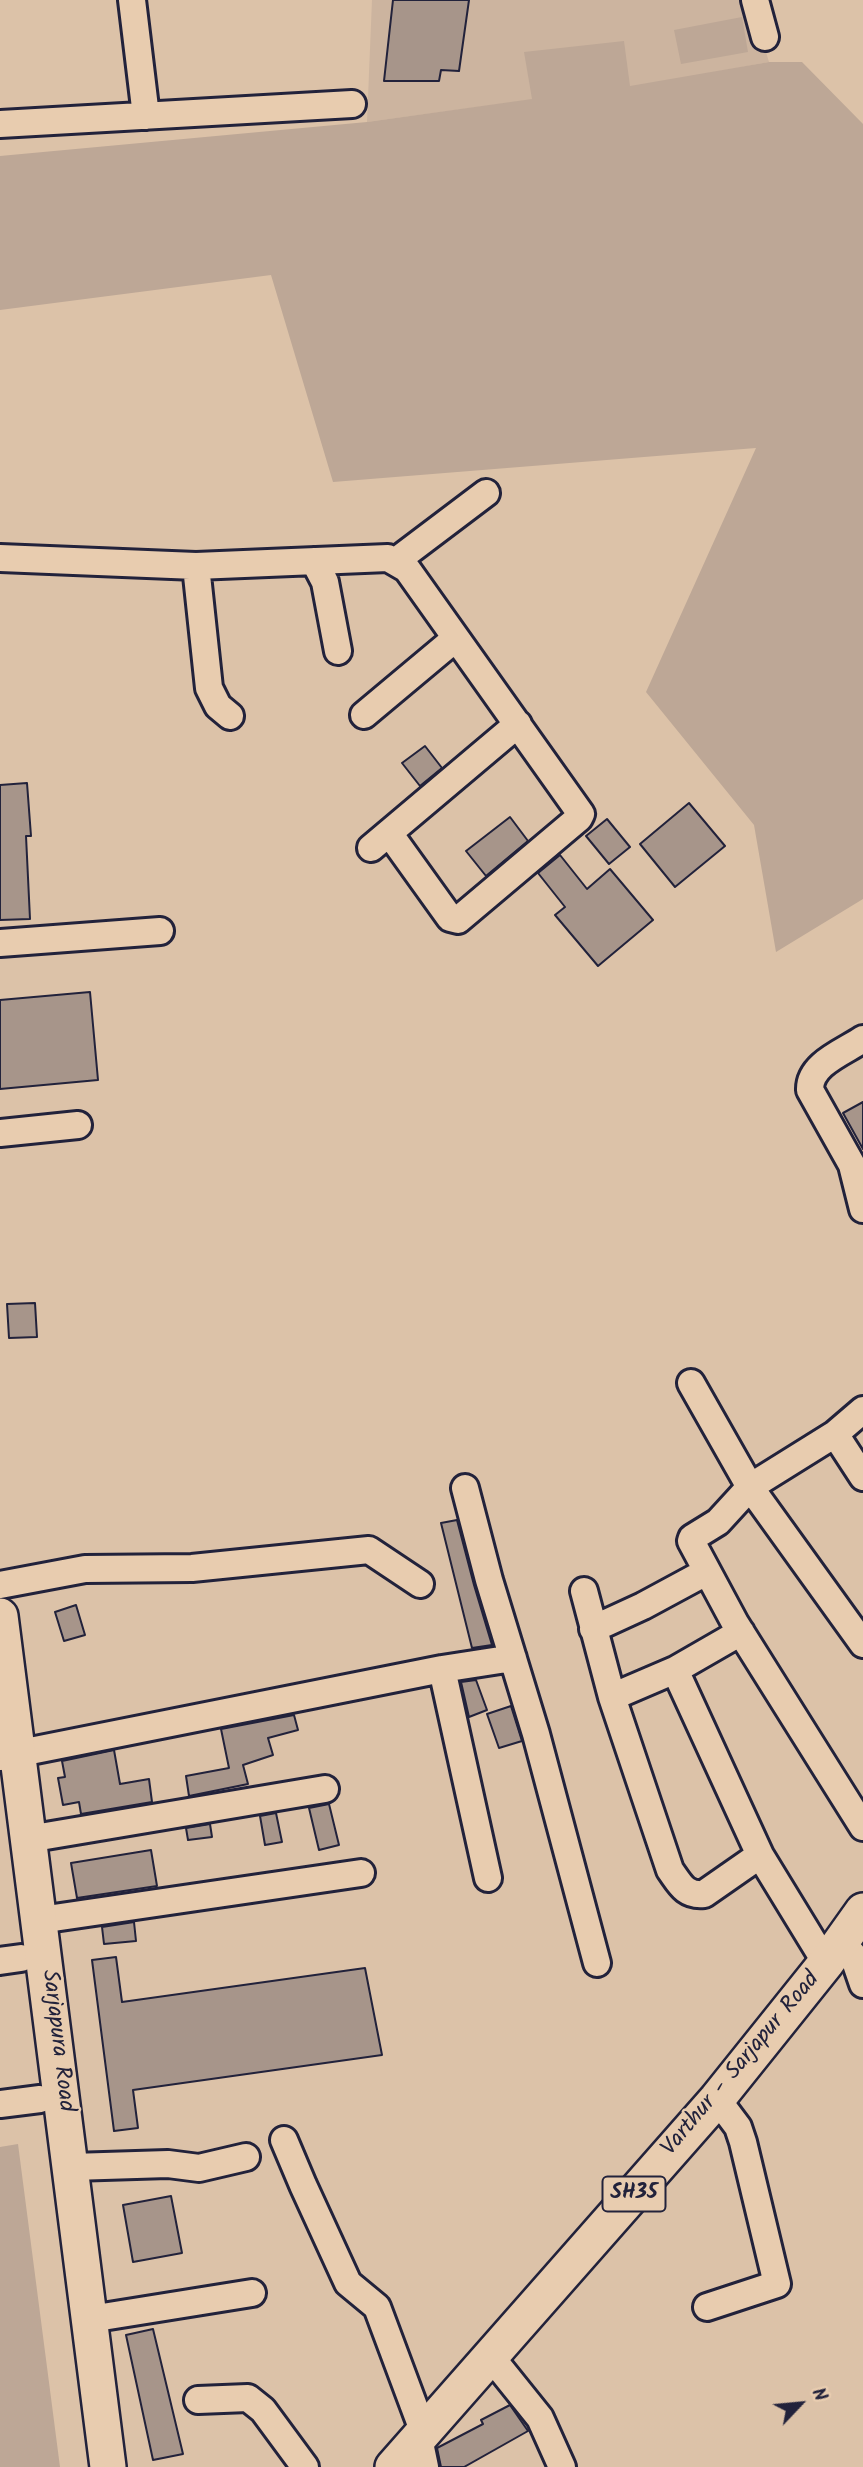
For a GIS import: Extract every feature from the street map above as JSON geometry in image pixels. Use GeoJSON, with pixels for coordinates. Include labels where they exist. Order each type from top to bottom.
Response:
{"type":"FeatureCollection","features":[{"type":"Feature","properties":{"kind":"main road","name":"Sarjapura Road"},"geometry":{"type":"LineString","coordinates":[[0,1616],[9,1756],[28,1839],[40,1920],[108,2467]]}},
{"type":"Feature","properties":{"kind":"main road","name":"Sarjapura Road"},"geometry":{"type":"LineString","coordinates":[[0,1797],[11,1960],[40,2099],[88,2467]]}},
{"type":"Feature","properties":{"kind":"main road","name":"Varthur - Sarjapur Road"},"geometry":{"type":"LineString","coordinates":[[414,2454],[849,1957],[863,1911]]}},
{"type":"Feature","properties":{"kind":"street"},"geometry":{"type":"LineString","coordinates":[[132,0],[146,116]]}},
{"type":"Feature","properties":{"kind":"street"},"geometry":{"type":"LineString","coordinates":[[755,0],[765,37]]}},
{"type":"Feature","properties":{"kind":"street"},"geometry":{"type":"LineString","coordinates":[[0,124],[352,104]]}},
{"type":"Feature","properties":{"kind":"street"},"geometry":{"type":"LineString","coordinates":[[396,561],[486,493]]}},
{"type":"Feature","properties":{"kind":"street"},"geometry":{"type":"LineString","coordinates":[[0,558],[196,566],[388,558],[407,569],[456,638],[518,724],[580,811],[579,818],[458,919],[453,920],[380,841],[518,724]]}},
{"type":"Feature","properties":{"kind":"street"},"geometry":{"type":"LineString","coordinates":[[314,561],[326,582],[338,650]]}},
{"type":"Feature","properties":{"kind":"street"},"geometry":{"type":"LineString","coordinates":[[196,566],[209,688],[218,706],[230,716]]}},
{"type":"Feature","properties":{"kind":"street"},"geometry":{"type":"LineString","coordinates":[[364,715],[456,638]]}},
{"type":"Feature","properties":{"kind":"street"},"geometry":{"type":"LineString","coordinates":[[0,943],[160,931]]}},
{"type":"Feature","properties":{"kind":"street"},"geometry":{"type":"LineString","coordinates":[[863,1039],[816,1070],[810,1081],[810,1090],[857,1162],[863,1209]]}},
{"type":"Feature","properties":{"kind":"street"},"geometry":{"type":"LineString","coordinates":[[0,1133],[78,1125]]}},
{"type":"Feature","properties":{"kind":"street"},"geometry":{"type":"LineString","coordinates":[[691,1383],[750,1487],[863,1644]]}},
{"type":"Feature","properties":{"kind":"street"},"geometry":{"type":"LineString","coordinates":[[863,1410],[835,1434],[750,1487],[718,1522],[692,1538],[692,1546],[741,1632],[863,1827]]}},
{"type":"Feature","properties":{"kind":"street"},"geometry":{"type":"LineString","coordinates":[[835,1434],[863,1477]]}},
{"type":"Feature","properties":{"kind":"street"},"geometry":{"type":"LineString","coordinates":[[464,1488],[597,1963]]}},
{"type":"Feature","properties":{"kind":"street"},"geometry":{"type":"LineString","coordinates":[[0,1585],[85,1569],[191,1568],[369,1550],[420,1584]]}},
{"type":"Feature","properties":{"kind":"street"},"geometry":{"type":"LineString","coordinates":[[593,1629],[706,1572]]}},
{"type":"Feature","properties":{"kind":"street"},"geometry":{"type":"LineString","coordinates":[[584,1591],[612,1697],[670,1870],[682,1888],[693,1895],[704,1894],[760,1855]]}},
{"type":"Feature","properties":{"kind":"street"},"geometry":{"type":"LineString","coordinates":[[612,1697],[675,1670],[741,1632]]}},
{"type":"Feature","properties":{"kind":"street"},"geometry":{"type":"LineString","coordinates":[[9,1756],[442,1669],[513,1658]]}},
{"type":"Feature","properties":{"kind":"street"},"geometry":{"type":"LineString","coordinates":[[442,1669],[488,1878]]}},
{"type":"Feature","properties":{"kind":"street"},"geometry":{"type":"LineString","coordinates":[[675,1670],[760,1855],[849,1957]]}},
{"type":"Feature","properties":{"kind":"street"},"geometry":{"type":"LineString","coordinates":[[28,1839],[325,1789]]}},
{"type":"Feature","properties":{"kind":"street"},"geometry":{"type":"LineString","coordinates":[[40,1920],[361,1872]]}},
{"type":"Feature","properties":{"kind":"street"},"geometry":{"type":"LineString","coordinates":[[0,2104],[40,2099]]}},
{"type":"Feature","properties":{"kind":"street"},"geometry":{"type":"LineString","coordinates":[[707,2307],[777,2284],[743,2142],[738,2127],[721,2103]]}},
{"type":"Feature","properties":{"kind":"street"},"geometry":{"type":"LineString","coordinates":[[284,2140],[348,2283],[377,2307],[414,2454]]}},
{"type":"Feature","properties":{"kind":"street"},"geometry":{"type":"LineString","coordinates":[[72,2167],[168,2164],[199,2168],[246,2157]]}},
{"type":"Feature","properties":{"kind":"street"},"geometry":{"type":"LineString","coordinates":[[90,2319],[252,2293]]}},
{"type":"Feature","properties":{"kind":"street"},"geometry":{"type":"LineString","coordinates":[[496,2362],[540,2418],[562,2467]]}},
{"type":"Feature","properties":{"kind":"street"},"geometry":{"type":"LineString","coordinates":[[198,2400],[248,2398],[263,2410],[305,2467]]}},
{"type":"Feature","properties":{"kind":"shaded area"},"geometry":{"type":"Polygon","coordinates":[[[372,0],[750,0],[769,62],[655,83],[367,122],[372,0]]]}},
{"type":"Feature","properties":{"kind":"shaded area"},"geometry":{"type":"Polygon","coordinates":[[[742,17],[748,52],[681,64],[674,30],[742,17]]]}},
{"type":"Feature","properties":{"kind":"shaded area"},"geometry":{"type":"Polygon","coordinates":[[[624,41],[630,86],[769,62],[802,62],[863,124],[863,899],[776,952],[754,825],[646,692],[756,448],[333,482],[271,275],[0,310],[0,156],[367,122],[532,99],[524,52],[624,41]]]}},
{"type":"Feature","properties":{"kind":"shaded area"},"geometry":{"type":"Polygon","coordinates":[[[18,2144],[60,2467],[0,2467],[0,2147],[18,2144]]]}},
{"type":"Feature","properties":{"kind":"building"},"geometry":{"type":"Polygon","coordinates":[[[393,0],[469,0],[459,71],[441,70],[439,81],[384,81],[393,0]]]}},
{"type":"Feature","properties":{"kind":"building"},"geometry":{"type":"Polygon","coordinates":[[[425,746],[442,768],[420,786],[402,763],[425,746]]]}},
{"type":"Feature","properties":{"kind":"building"},"geometry":{"type":"Polygon","coordinates":[[[27,783],[31,836],[26,836],[30,919],[0,920],[0,785],[27,783]]]}},
{"type":"Feature","properties":{"kind":"building"},"geometry":{"type":"Polygon","coordinates":[[[689,803],[725,846],[675,887],[640,844],[689,803]]]}},
{"type":"Feature","properties":{"kind":"building"},"geometry":{"type":"Polygon","coordinates":[[[510,817],[528,841],[486,876],[466,851],[510,817]]]}},
{"type":"Feature","properties":{"kind":"building"},"geometry":{"type":"Polygon","coordinates":[[[607,819],[630,847],[609,864],[586,836],[607,819]]]}},
{"type":"Feature","properties":{"kind":"building"},"geometry":{"type":"Polygon","coordinates":[[[560,855],[587,889],[610,869],[653,920],[598,966],[555,915],[565,907],[538,873],[560,855]]]}},
{"type":"Feature","properties":{"kind":"building"},"geometry":{"type":"Polygon","coordinates":[[[90,992],[98,1080],[0,1089],[0,1000],[90,992]]]}},
{"type":"Feature","properties":{"kind":"building"},"geometry":{"type":"Polygon","coordinates":[[[863,1102],[863,1149],[843,1113],[863,1102]]]}},
{"type":"Feature","properties":{"kind":"building"},"geometry":{"type":"Polygon","coordinates":[[[35,1303],[37,1337],[9,1338],[7,1304],[35,1303]]]}},
{"type":"Feature","properties":{"kind":"building"},"geometry":{"type":"Polygon","coordinates":[[[457,1520],[492,1645],[472,1648],[441,1523],[457,1520]]]}},
{"type":"Feature","properties":{"kind":"building"},"geometry":{"type":"Polygon","coordinates":[[[76,1605],[85,1635],[64,1641],[55,1612],[76,1605]]]}},
{"type":"Feature","properties":{"kind":"building"},"geometry":{"type":"Polygon","coordinates":[[[476,1680],[487,1710],[469,1717],[461,1682],[476,1680]]]}},
{"type":"Feature","properties":{"kind":"building"},"geometry":{"type":"Polygon","coordinates":[[[511,1706],[522,1741],[499,1748],[487,1714],[511,1706]]]}},
{"type":"Feature","properties":{"kind":"building"},"geometry":{"type":"Polygon","coordinates":[[[294,1715],[298,1730],[268,1738],[273,1755],[243,1765],[248,1784],[189,1796],[186,1776],[229,1768],[221,1729],[294,1715]]]}},
{"type":"Feature","properties":{"kind":"building"},"geometry":{"type":"Polygon","coordinates":[[[114,1750],[120,1784],[149,1779],[152,1802],[81,1814],[79,1802],[63,1805],[58,1778],[65,1777],[62,1761],[114,1750]]]}},
{"type":"Feature","properties":{"kind":"building"},"geometry":{"type":"Polygon","coordinates":[[[329,1804],[339,1845],[319,1850],[309,1808],[329,1804]]]}},
{"type":"Feature","properties":{"kind":"building"},"geometry":{"type":"Polygon","coordinates":[[[276,1813],[282,1842],[265,1845],[260,1816],[276,1813]]]}},
{"type":"Feature","properties":{"kind":"building"},"geometry":{"type":"Polygon","coordinates":[[[210,1824],[212,1837],[188,1840],[186,1828],[210,1824]]]}},
{"type":"Feature","properties":{"kind":"building"},"geometry":{"type":"Polygon","coordinates":[[[151,1850],[157,1886],[77,1898],[71,1863],[151,1850]]]}},
{"type":"Feature","properties":{"kind":"building"},"geometry":{"type":"Polygon","coordinates":[[[134,1922],[136,1941],[104,1944],[102,1927],[134,1922]]]}},
{"type":"Feature","properties":{"kind":"building"},"geometry":{"type":"Polygon","coordinates":[[[116,1957],[122,2002],[365,1968],[382,2055],[133,2090],[138,2128],[114,2131],[92,1960],[116,1957]]]}},
{"type":"Feature","properties":{"kind":"building"},"geometry":{"type":"Polygon","coordinates":[[[171,2196],[182,2253],[133,2262],[123,2205],[171,2196]]]}},
{"type":"Feature","properties":{"kind":"building"},"geometry":{"type":"Polygon","coordinates":[[[153,2329],[183,2454],[153,2460],[126,2335],[153,2329]]]}},
{"type":"Feature","properties":{"kind":"building"},"geometry":{"type":"Polygon","coordinates":[[[510,2405],[528,2431],[464,2467],[441,2467],[437,2448],[483,2424],[481,2420],[510,2405]]]}}]}
